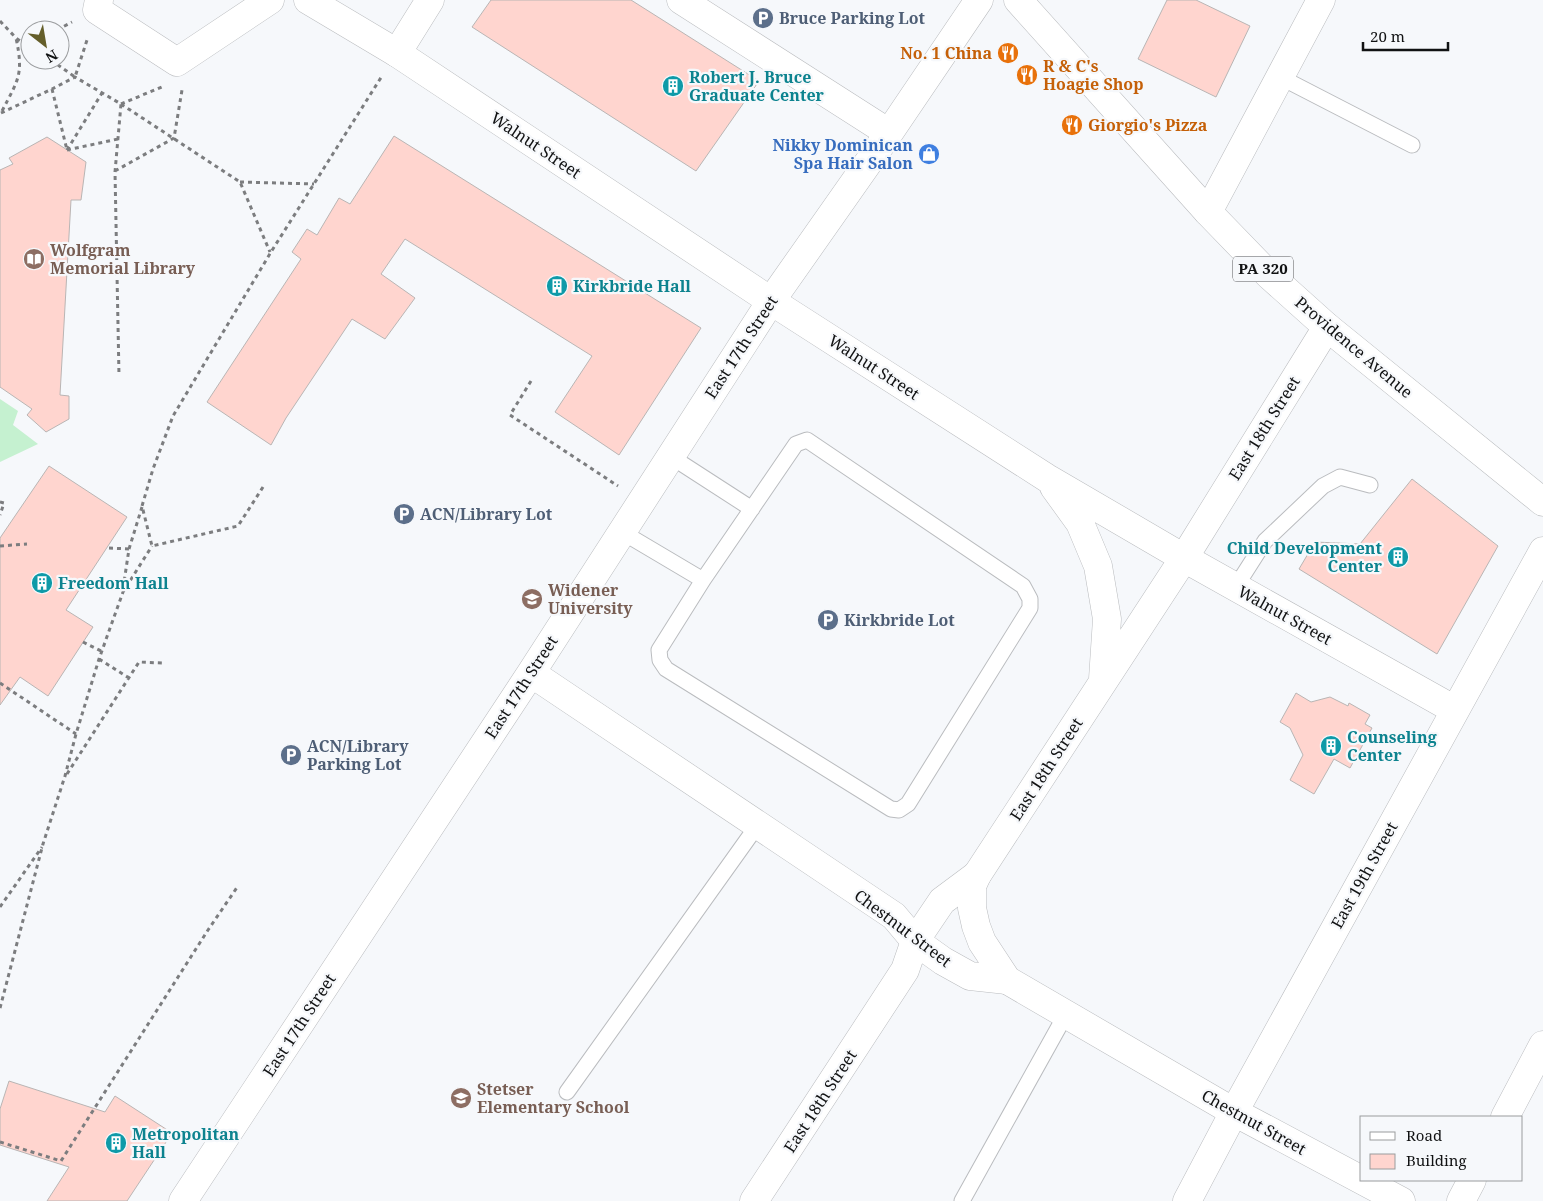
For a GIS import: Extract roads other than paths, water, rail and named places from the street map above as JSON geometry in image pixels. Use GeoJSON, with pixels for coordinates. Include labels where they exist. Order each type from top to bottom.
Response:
{"type":"FeatureCollection","features":[{"type":"Feature","properties":{"kind":"street"},"geometry":{"type":"LineString","coordinates":[[99,0],[97,10],[181,70],[270,0]]}},
{"type":"Feature","properties":{"kind":"street","name":"Walnut Street"},"geometry":{"type":"LineString","coordinates":[[308,0],[397,53],[771,301],[1047,478],[1235,588],[1455,710]]}},
{"type":"Feature","properties":{"kind":"street"},"geometry":{"type":"LineString","coordinates":[[397,53],[430,0]]}},
{"type":"Feature","properties":{"kind":"street"},"geometry":{"type":"LineString","coordinates":[[681,0],[889,133]]}},
{"type":"Feature","properties":{"kind":"street","name":"East 17th Street"},"geometry":{"type":"LineString","coordinates":[[183,1201],[531,673],[771,301],[889,133],[979,0]]}},
{"type":"Feature","properties":{"kind":"street","name":"Providence Avenue"},"geometry":{"type":"LineString","coordinates":[[1018,0],[1208,212],[1269,275],[1327,326],[1543,502]]}},
{"type":"Feature","properties":{"kind":"street"},"geometry":{"type":"LineString","coordinates":[[1208,212],[1322,0]]}},
{"type":"Feature","properties":{"kind":"street","name":"East 18th Street"},"geometry":{"type":"LineString","coordinates":[[754,1201],[905,970],[915,941],[942,901],[977,875],[1184,558],[1327,326]]}},
{"type":"Feature","properties":{"kind":"street"},"geometry":{"type":"LineString","coordinates":[[1047,478],[1080,523],[1098,566],[1108,619],[1102,682]]}},
{"type":"Feature","properties":{"kind":"street","name":"East 19th Street"},"geometry":{"type":"LineString","coordinates":[[1187,1201],[1234,1112],[1543,551]]}},
{"type":"Feature","properties":{"kind":"street","name":"Chestnut Street"},"geometry":{"type":"LineString","coordinates":[[531,673],[894,916],[915,941],[943,961],[970,976],[989,980],[1007,980],[1234,1112],[1360,1179]]}},
{"type":"Feature","properties":{"kind":"street"},"geometry":{"type":"LineString","coordinates":[[977,875],[972,886],[972,908],[976,926],[982,942],[1007,980]]}},
{"type":"Feature","properties":{"kind":"street"},"geometry":{"type":"LineString","coordinates":[[1506,1116],[1543,1045]]}},
{"type":"Feature","properties":{"kind":"street","name":"Chestnut Street"},"geometry":{"type":"LineString","coordinates":[[1363,1181],[1401,1201]]}},
{"type":"Feature","properties":{"kind":"street"},"geometry":{"type":"LineString","coordinates":[[1461,1201],[1471,1181]]}},
{"type":"Feature","properties":{"kind":"lane"},"geometry":{"type":"LineString","coordinates":[[1280,77],[1412,145]]}},
{"type":"Feature","properties":{"kind":"lane"},"geometry":{"type":"LineString","coordinates":[[807,440],[1023,586],[1030,599],[1030,608],[908,804],[899,810],[891,809],[666,669],[660,660],[659,650],[703,580],[796,444],[807,440]]}},
{"type":"Feature","properties":{"kind":"lane"},"geometry":{"type":"LineString","coordinates":[[670,456],[752,509]]}},
{"type":"Feature","properties":{"kind":"lane"},"geometry":{"type":"LineString","coordinates":[[1235,588],[1265,541],[1323,486],[1340,477],[1370,485]]}},
{"type":"Feature","properties":{"kind":"lane"},"geometry":{"type":"LineString","coordinates":[[622,532],[703,580]]}},
{"type":"Feature","properties":{"kind":"lane"},"geometry":{"type":"LineString","coordinates":[[567,1092],[757,826]]}},
{"type":"Feature","properties":{"kind":"lane"},"geometry":{"type":"LineString","coordinates":[[962,1201],[1066,1014]]}},
{"type":"Feature","properties":{"kind":"place","name":"Bruce Parking Lot"},"geometry":{"type":"Point","coordinates":[763,18]}},
{"type":"Feature","properties":{"kind":"place","name":"No. 1 China"},"geometry":{"type":"Point","coordinates":[1008,53]}},
{"type":"Feature","properties":{"kind":"place","name":"R & C's Hoagie Shop"},"geometry":{"type":"Point","coordinates":[1027,75]}},
{"type":"Feature","properties":{"kind":"place","name":"Robert J. Bruce Graduate Center"},"geometry":{"type":"Point","coordinates":[673,86]}},
{"type":"Feature","properties":{"kind":"place","name":"Giorgio's Pizza"},"geometry":{"type":"Point","coordinates":[1072,125]}},
{"type":"Feature","properties":{"kind":"place","name":"Nikky Dominican Spa Hair Salon"},"geometry":{"type":"Point","coordinates":[929,154]}},
{"type":"Feature","properties":{"kind":"place","name":"Wolfgram Memorial Library"},"geometry":{"type":"Point","coordinates":[34,259]}},
{"type":"Feature","properties":{"kind":"place","name":"Kirkbride Hall"},"geometry":{"type":"Point","coordinates":[557,286]}},
{"type":"Feature","properties":{"kind":"place","name":"ACN/Library Lot"},"geometry":{"type":"Point","coordinates":[404,514]}},
{"type":"Feature","properties":{"kind":"place","name":"Child Development Center"},"geometry":{"type":"Point","coordinates":[1398,557]}},
{"type":"Feature","properties":{"kind":"place","name":"Freedom Hall"},"geometry":{"type":"Point","coordinates":[42,583]}},
{"type":"Feature","properties":{"kind":"place","name":"Widener University"},"geometry":{"type":"Point","coordinates":[532,599]}},
{"type":"Feature","properties":{"kind":"place","name":"Kirkbride Lot"},"geometry":{"type":"Point","coordinates":[828,620]}},
{"type":"Feature","properties":{"kind":"place","name":"Counseling Center"},"geometry":{"type":"Point","coordinates":[1331,746]}},
{"type":"Feature","properties":{"kind":"place","name":"ACN/Library Parking Lot"},"geometry":{"type":"Point","coordinates":[291,755]}},
{"type":"Feature","properties":{"kind":"place","name":"Stetser Elementary School"},"geometry":{"type":"Point","coordinates":[461,1098]}},
{"type":"Feature","properties":{"kind":"place","name":"Metropolitan Hall"},"geometry":{"type":"Point","coordinates":[116,1143]}}]}
